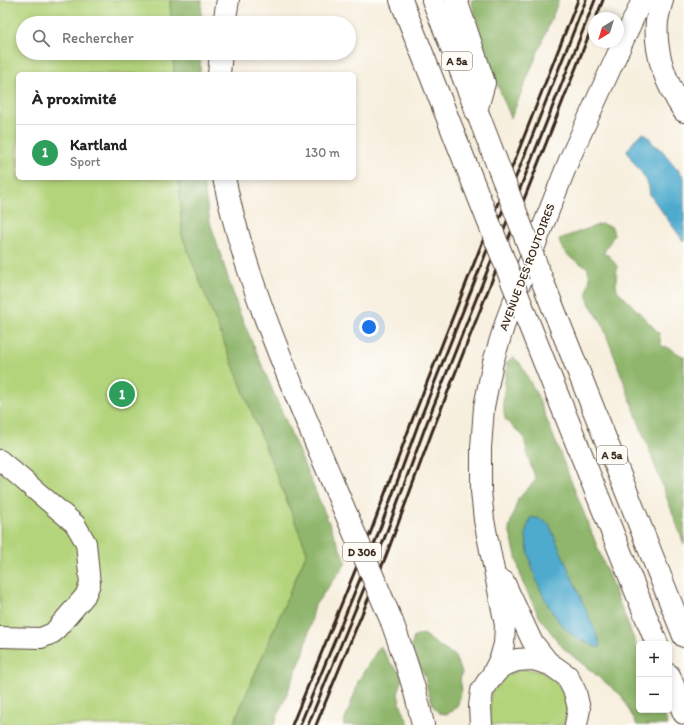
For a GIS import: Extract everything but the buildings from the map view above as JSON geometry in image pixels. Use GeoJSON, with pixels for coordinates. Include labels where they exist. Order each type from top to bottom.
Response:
{"type":"FeatureCollection","features":[{"type":"Feature","properties":{"kind":"main road"},"geometry":{"type":"LineString","coordinates":[[225,16],[228,0]]}},
{"type":"Feature","properties":{"kind":"main road","name":"A 5a"},"geometry":{"type":"LineString","coordinates":[[401,0],[656,641]]}},
{"type":"Feature","properties":{"kind":"main road","name":"A 5a"},"geometry":{"type":"LineString","coordinates":[[433,0],[540,275],[684,636]]}},
{"type":"Feature","properties":{"kind":"main road"},"geometry":{"type":"LineString","coordinates":[[456,0],[484,83],[478,117]]}},
{"type":"Feature","properties":{"kind":"main road"},"geometry":{"type":"LineString","coordinates":[[662,0],[657,22],[658,50],[665,76],[684,111]]}},
{"type":"Feature","properties":{"kind":"main road"},"geometry":{"type":"LineString","coordinates":[[219,72],[220,60]]}},
{"type":"Feature","properties":{"kind":"main road","name":"D 306"},"geometry":{"type":"LineString","coordinates":[[224,180],[236,228],[253,284],[333,483],[392,622],[408,668],[423,725]]}},
{"type":"Feature","properties":{"kind":"main road"},"geometry":{"type":"LineString","coordinates":[[481,725],[480,706],[482,691],[489,680],[501,666],[516,660],[533,659],[550,664],[567,676],[575,692],[579,709],[576,725]]}},
{"type":"Feature","properties":{"kind":"main road"},"geometry":{"type":"LineString","coordinates":[[670,677],[684,712]]}},
{"type":"Feature","properties":{"kind":"street","name":"AVENUE DES ROUTOIRES"},"geometry":{"type":"LineString","coordinates":[[489,680],[500,658],[504,644],[505,625],[484,520],[481,491],[481,448],[484,408],[493,362],[506,317],[569,160],[642,0]]}},
{"type":"Feature","properties":{"kind":"street"},"geometry":{"type":"LineString","coordinates":[[0,460],[75,524],[86,543],[90,584],[85,596],[53,633],[41,638],[0,637]]}},
{"type":"Feature","properties":{"kind":"street","name":"AVENUE DES ROUTOIRES"},"geometry":{"type":"LineString","coordinates":[[490,550],[532,641],[550,664]]}},
{"type":"Feature","properties":{"kind":"green space"},"geometry":{"type":"Polygon","coordinates":[[[0,0],[170,0],[171,16],[16,16],[16,60],[173,60],[174,72],[16,72],[16,180],[179,180],[182,236],[307,552],[233,725],[0,725],[0,0]]]}},
{"type":"Feature","properties":{"kind":"green space"},"geometry":{"type":"Polygon","coordinates":[[[170,0],[202,0],[201,16],[171,16],[170,0]]]}},
{"type":"Feature","properties":{"kind":"green space"},"geometry":{"type":"Polygon","coordinates":[[[471,0],[559,0],[511,118],[490,66],[471,0]]]}},
{"type":"Feature","properties":{"kind":"green space"},"geometry":{"type":"Polygon","coordinates":[[[173,60],[201,60],[200,72],[174,72],[173,60]]]}},
{"type":"Feature","properties":{"kind":"green space"},"geometry":{"type":"Polygon","coordinates":[[[179,180],[202,180],[210,222],[238,309],[346,563],[315,605],[304,652],[274,725],[233,725],[307,552],[182,236],[179,180]]]}},
{"type":"Feature","properties":{"kind":"green space"},"geometry":{"type":"Polygon","coordinates":[[[601,224],[612,227],[614,235],[603,254],[608,255],[617,266],[617,290],[659,333],[661,346],[667,347],[684,357],[684,544],[602,323],[589,303],[587,293],[590,277],[587,267],[565,253],[560,244],[559,239],[601,224]]]}},
{"type":"Feature","properties":{"kind":"green space"},"geometry":{"type":"Polygon","coordinates":[[[513,357],[520,363],[537,395],[636,644],[636,713],[663,713],[668,725],[637,725],[621,695],[563,648],[540,618],[522,581],[509,528],[518,499],[536,480],[528,457],[524,437],[505,419],[503,403],[507,362],[513,357]]]}},
{"type":"Feature","properties":{"kind":"green space"},"geometry":{"type":"Polygon","coordinates":[[[423,634],[443,649],[454,655],[462,672],[460,680],[462,689],[458,704],[453,711],[446,714],[439,713],[434,707],[428,692],[425,676],[411,648],[414,637],[423,634]]]}},
{"type":"Feature","properties":{"kind":"green space"},"geometry":{"type":"Polygon","coordinates":[[[380,646],[392,665],[401,673],[402,681],[398,693],[400,703],[409,725],[343,725],[358,681],[380,646]]]}},
{"type":"Feature","properties":{"kind":"green space"},"geometry":{"type":"Polygon","coordinates":[[[525,669],[543,673],[555,682],[563,692],[567,705],[567,711],[563,725],[492,725],[489,719],[491,693],[508,674],[525,669]]]}},
{"type":"Feature","properties":{"kind":"water"},"geometry":{"type":"Polygon","coordinates":[[[644,133],[649,137],[653,144],[660,148],[684,177],[684,242],[650,195],[647,182],[627,151],[636,138],[644,133]]]}},
{"type":"Feature","properties":{"kind":"water"},"geometry":{"type":"Polygon","coordinates":[[[531,517],[544,520],[549,524],[599,640],[600,647],[598,648],[579,639],[569,632],[561,624],[546,601],[539,587],[527,545],[526,532],[531,517]]]}},
{"type":"Feature","properties":{"kind":"railway"},"geometry":{"type":"LineString","coordinates":[[292,725],[370,534],[413,418],[578,0]]}},
{"type":"Feature","properties":{"kind":"railway"},"geometry":{"type":"LineString","coordinates":[[300,725],[374,545],[419,422],[586,0]]}},
{"type":"Feature","properties":{"kind":"railway"},"geometry":{"type":"LineString","coordinates":[[308,725],[383,542],[426,425],[595,0]]}},
{"type":"Feature","properties":{"kind":"railway"},"geometry":{"type":"LineString","coordinates":[[598,12],[603,0]]}},
{"type":"Feature","properties":{"kind":"railway"},"geometry":{"type":"LineString","coordinates":[[316,725],[386,556],[432,432],[588,37]]}},
{"type":"Feature","properties":{"kind":"place","name":"Kartland"},"geometry":{"type":"Point","coordinates":[122,394]}}]}
